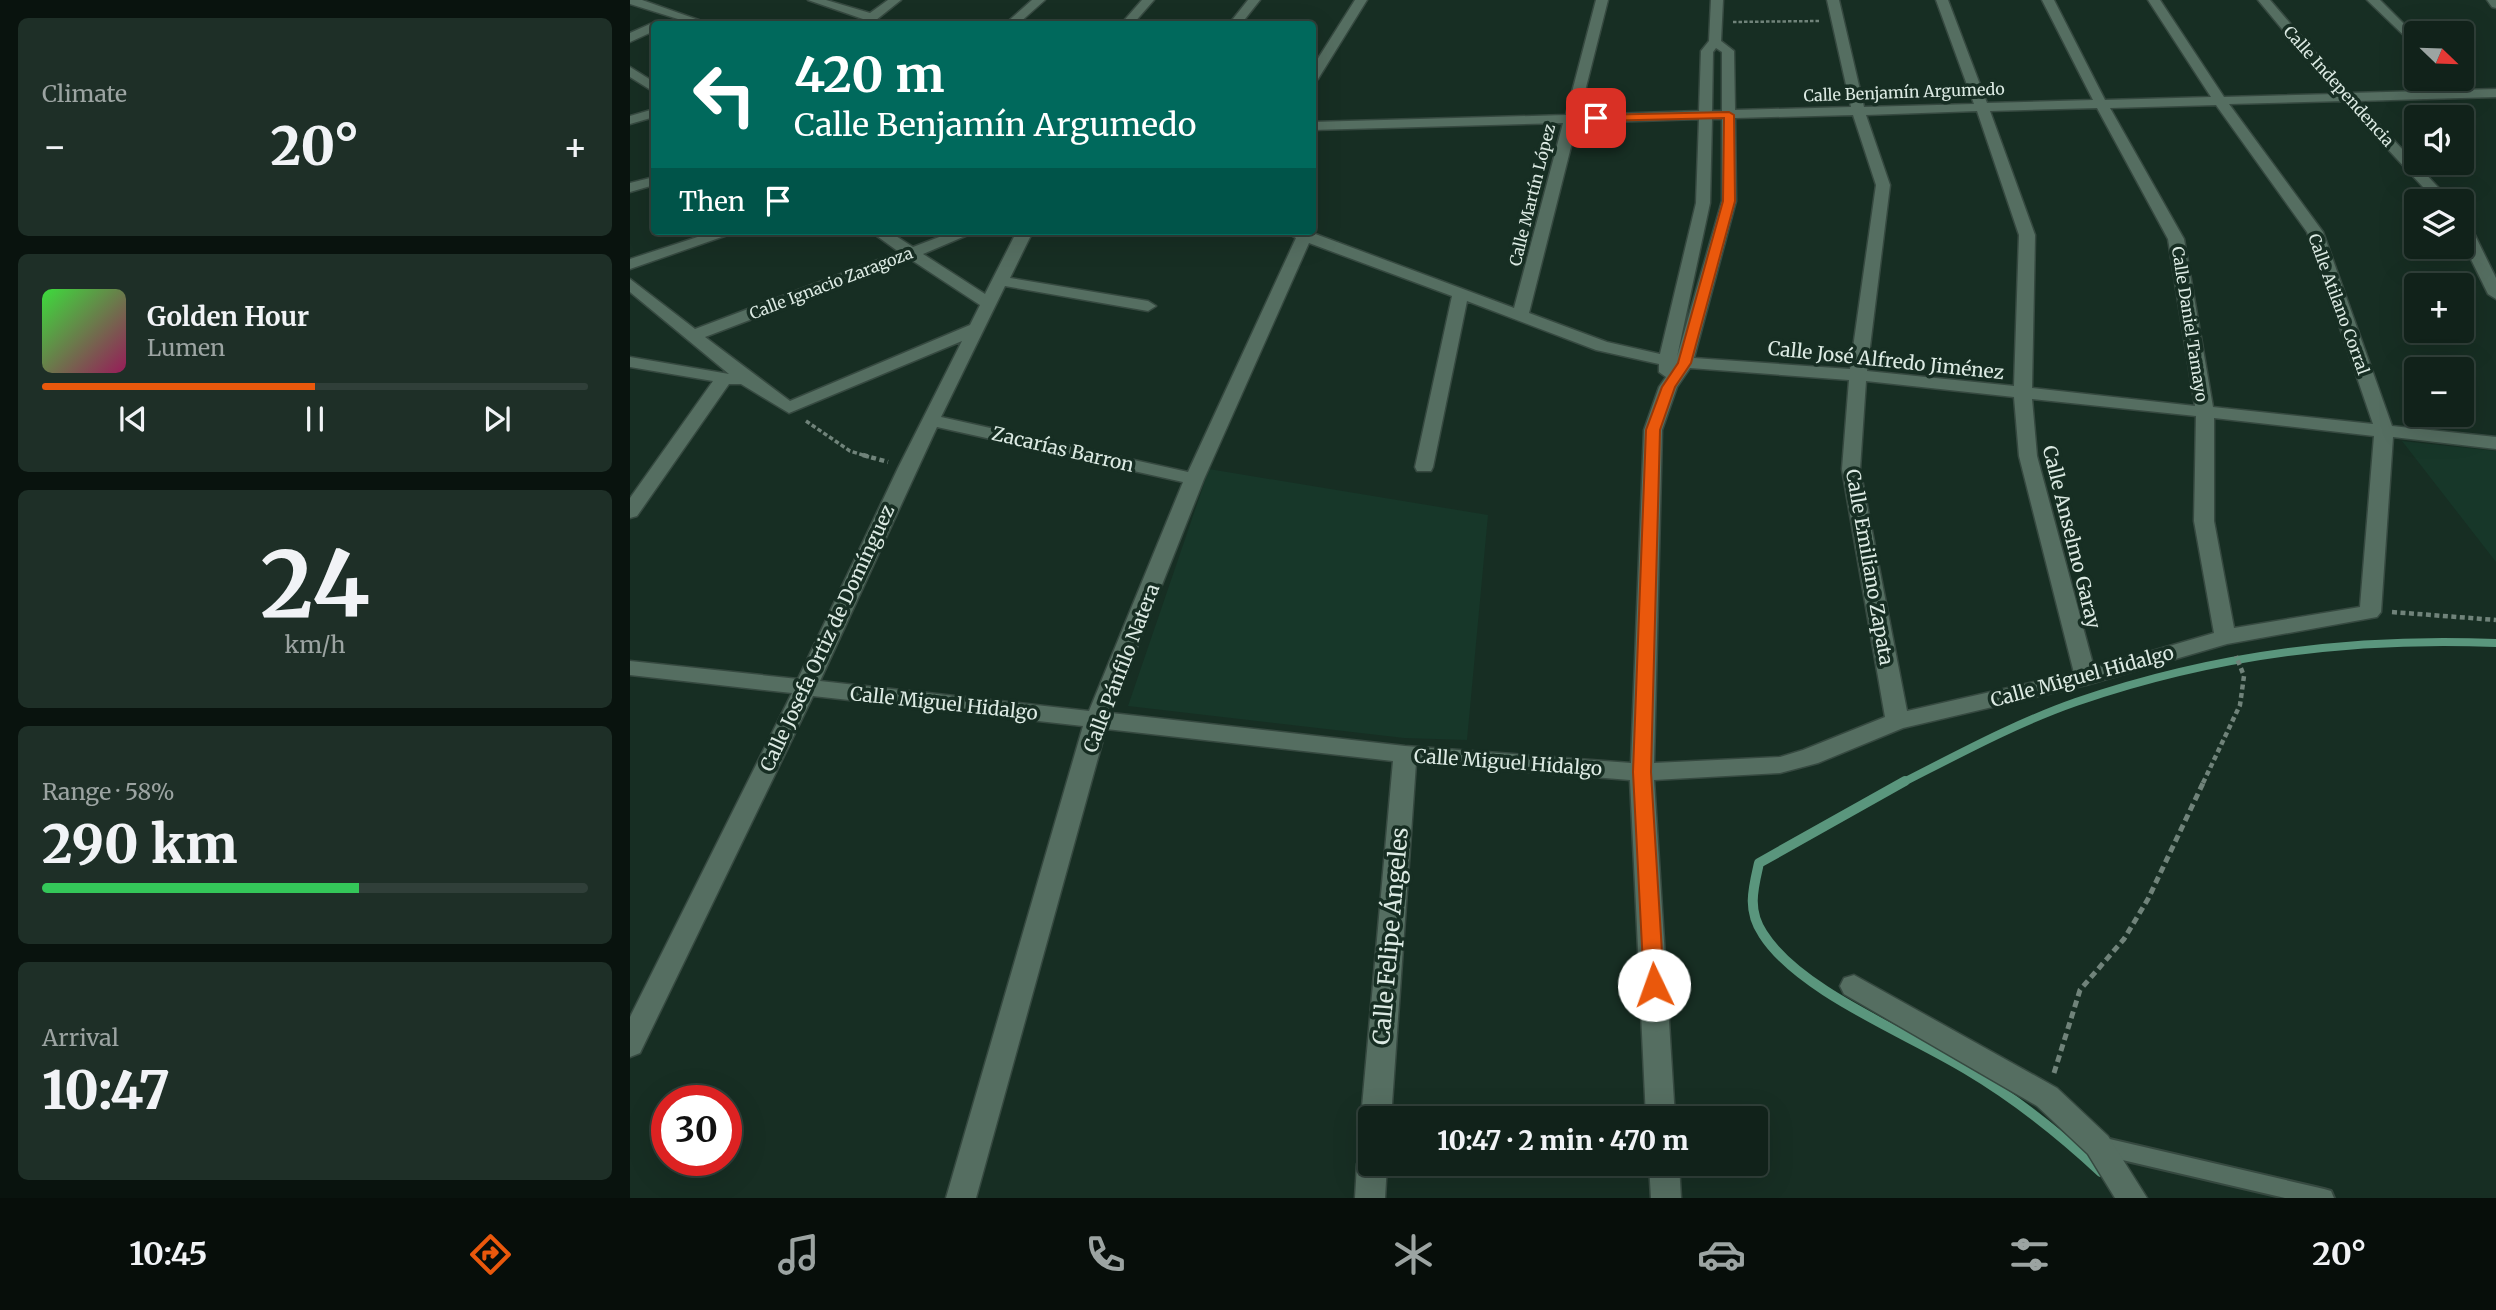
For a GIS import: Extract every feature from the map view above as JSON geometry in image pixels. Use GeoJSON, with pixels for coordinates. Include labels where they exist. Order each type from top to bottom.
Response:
{"type":"FeatureCollection","features":[{"type":"Feature","properties":{"kind":"street"},"geometry":{"type":"LineString","coordinates":[[630,0],[695,21]]}},
{"type":"Feature","properties":{"kind":"street"},"geometry":{"type":"LineString","coordinates":[[814,0],[868,21],[895,0]]}},
{"type":"Feature","properties":{"kind":"street"},"geometry":{"type":"LineString","coordinates":[[1014,21],[1039,0]]}},
{"type":"Feature","properties":{"kind":"street"},"geometry":{"type":"LineString","coordinates":[[1130,21],[1148,0]]}},
{"type":"Feature","properties":{"kind":"street"},"geometry":{"type":"LineString","coordinates":[[1238,21],[1254,0]]}},
{"type":"Feature","properties":{"kind":"street"},"geometry":{"type":"LineString","coordinates":[[1316,73],[1361,0]]}},
{"type":"Feature","properties":{"kind":"street","name":"Calle Martín López"},"geometry":{"type":"LineString","coordinates":[[1521,317],[1569,119],[1602,0]]}},
{"type":"Feature","properties":{"kind":"street"},"geometry":{"type":"LineString","coordinates":[[1676,362],[1703,202],[1707,51],[1715,42],[1717,0]]}},
{"type":"Feature","properties":{"kind":"street","name":"Calle Emiliano Zapata"},"geometry":{"type":"LineString","coordinates":[[1833,0],[1858,111],[1882,185],[1858,375],[1851,470],[1897,721]]}},
{"type":"Feature","properties":{"kind":"street","name":"Calle Anselmo Garay"},"geometry":{"type":"LineString","coordinates":[[1941,0],[2026,235],[2023,394],[2031,470],[2086,678]]}},
{"type":"Feature","properties":{"kind":"street","name":"Calle Daniel Tamayo"},"geometry":{"type":"LineString","coordinates":[[2048,0],[2101,104],[2176,239],[2205,412],[2204,521],[2230,645]]}},
{"type":"Feature","properties":{"kind":"street","name":"Calle Atilano Corral"},"geometry":{"type":"LineString","coordinates":[[2154,0],[2220,101],[2315,232],[2384,430],[2370,611]]}},
{"type":"Feature","properties":{"kind":"street","name":"Calle Independencia"},"geometry":{"type":"LineString","coordinates":[[2264,0],[2347,98],[2433,189]]}},
{"type":"Feature","properties":{"kind":"street"},"geometry":{"type":"LineString","coordinates":[[2374,0],[2404,31]]}},
{"type":"Feature","properties":{"kind":"street"},"geometry":{"type":"LineString","coordinates":[[2493,0],[2496,5]]}},
{"type":"Feature","properties":{"kind":"street"},"geometry":{"type":"LineString","coordinates":[[668,21],[680,16]]}},
{"type":"Feature","properties":{"kind":"street"},"geometry":{"type":"LineString","coordinates":[[630,38],[651,28]]}},
{"type":"Feature","properties":{"kind":"street"},"geometry":{"type":"LineString","coordinates":[[1660,1106],[1642,772],[1653,430],[1729,201],[1728,51],[1715,42]]}},
{"type":"Feature","properties":{"kind":"street"},"geometry":{"type":"LineString","coordinates":[[630,71],[651,86]]}},
{"type":"Feature","properties":{"kind":"street"},"geometry":{"type":"LineString","coordinates":[[2464,91],[2467,94]]}},
{"type":"Feature","properties":{"kind":"street","name":"Calle Benjamín Argumedo"},"geometry":{"type":"LineString","coordinates":[[1316,126],[2496,93]]}},
{"type":"Feature","properties":{"kind":"street"},"geometry":{"type":"LineString","coordinates":[[630,120],[651,114]]}},
{"type":"Feature","properties":{"kind":"street"},"geometry":{"type":"LineString","coordinates":[[630,188],[651,182]]}},
{"type":"Feature","properties":{"kind":"street"},"geometry":{"type":"LineString","coordinates":[[630,264],[719,235]]}},
{"type":"Feature","properties":{"kind":"street"},"geometry":{"type":"LineString","coordinates":[[884,235],[989,304]]}},
{"type":"Feature","properties":{"kind":"street","name":"Calle Ignacio Zaragoza"},"geometry":{"type":"LineString","coordinates":[[692,336],[959,235]]}},
{"type":"Feature","properties":{"kind":"street","name":"Calle Josefa Ortiz de Domínguez"},"geometry":{"type":"LineString","coordinates":[[630,1045],[805,689],[907,468],[1023,235]]}},
{"type":"Feature","properties":{"kind":"street","name":"Calle Pánfilo Natera"},"geometry":{"type":"LineString","coordinates":[[961,1198],[1097,719],[1194,479],[1298,235]]}},
{"type":"Feature","properties":{"kind":"street","name":"Calle José Alfredo Jiménez"},"geometry":{"type":"LineString","coordinates":[[1304,235],[1602,346],[1676,362],[1858,375],[2496,443]]}},
{"type":"Feature","properties":{"kind":"street"},"geometry":{"type":"LineString","coordinates":[[2474,249],[2496,294]]}},
{"type":"Feature","properties":{"kind":"street"},"geometry":{"type":"LineString","coordinates":[[1002,281],[1148,306]]}},
{"type":"Feature","properties":{"kind":"street"},"geometry":{"type":"LineString","coordinates":[[630,284],[750,382],[789,408],[978,328]]}},
{"type":"Feature","properties":{"kind":"street"},"geometry":{"type":"LineString","coordinates":[[1424,467],[1460,294]]}},
{"type":"Feature","properties":{"kind":"street"},"geometry":{"type":"LineString","coordinates":[[630,362],[750,382]]}},
{"type":"Feature","properties":{"kind":"street"},"geometry":{"type":"LineString","coordinates":[[630,512],[724,378]]}},
{"type":"Feature","properties":{"kind":"street","name":"Zacarías Barron"},"geometry":{"type":"LineString","coordinates":[[931,420],[1194,479]]}},
{"type":"Feature","properties":{"kind":"street","name":"Calle Miguel Hidalgo"},"geometry":{"type":"LineString","coordinates":[[630,668],[1405,754],[1642,772],[1780,765],[1810,757],[1897,721],[2370,611]]}},
{"type":"Feature","properties":{"kind":"street","name":"Calle Felipe Ángeles"},"geometry":{"type":"LineString","coordinates":[[1377,1106],[1405,754]]}},
{"type":"Feature","properties":{"kind":"street"},"geometry":{"type":"LineString","coordinates":[[1854,986],[2047,1097],[2098,1145],[2132,1198]]}},
{"type":"Feature","properties":{"kind":"street"},"geometry":{"type":"LineString","coordinates":[[1370,1198],[1371,1176]]}},
{"type":"Feature","properties":{"kind":"street"},"geometry":{"type":"LineString","coordinates":[[1665,1176],[1666,1198]]}},
{"type":"Feature","properties":{"kind":"lane"},"geometry":{"type":"LineString","coordinates":[[2098,1145],[2324,1198]]}},
{"type":"Feature","properties":{"kind":"path"},"geometry":{"type":"LineString","coordinates":[[1716,22],[1838,21]]}},
{"type":"Feature","properties":{"kind":"path"},"geometry":{"type":"LineString","coordinates":[[789,408],[850,451],[907,468]]}},
{"type":"Feature","properties":{"kind":"path"},"geometry":{"type":"LineString","coordinates":[[2370,611],[2454,614],[2496,620]]}},
{"type":"Feature","properties":{"kind":"path"},"geometry":{"type":"LineString","coordinates":[[2047,1097],[2080,990],[2123,939],[2148,899],[2240,705],[2244,676],[2230,645]]}},
{"type":"Feature","properties":{"kind":"shaded area"},"geometry":{"type":"Polygon","coordinates":[[[2402,441],[2496,451],[2496,562],[2402,441]]]}},
{"type":"Feature","properties":{"kind":"shaded area"},"geometry":{"type":"Polygon","coordinates":[[[1209,469],[1488,515],[1467,740],[1404,738],[1128,706],[1209,469]]]}},
{"type":"Feature","properties":{"kind":"waterway"},"geometry":{"type":"LineString","coordinates":[[1902,783],[2054,710],[2179,672],[2231,661],[2336,647],[2389,643],[2496,643]]}},
{"type":"Feature","properties":{"kind":"waterway"},"geometry":{"type":"LineString","coordinates":[[1905,781],[1759,863],[1753,899],[1758,925],[1780,955],[1802,974],[1827,992],[1942,1055],[2002,1092],[2053,1130],[2101,1172]]}},
{"type":"Feature","properties":{"kind":"route"},"geometry":{"type":"LineString","coordinates":[[1596,118],[1729,115],[1729,201],[1700,315],[1684,363],[1668,387],[1653,430],[1642,772],[1654,985]]}}]}
